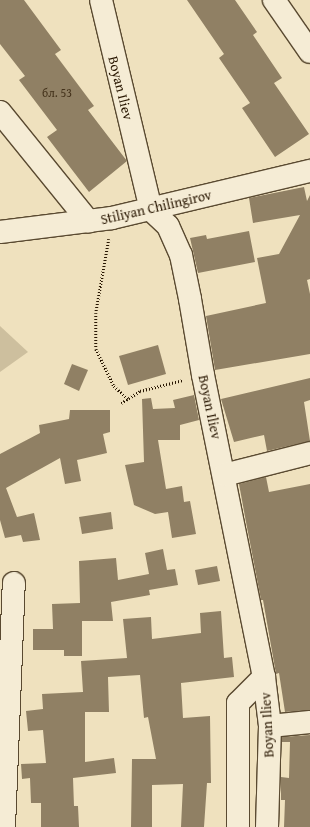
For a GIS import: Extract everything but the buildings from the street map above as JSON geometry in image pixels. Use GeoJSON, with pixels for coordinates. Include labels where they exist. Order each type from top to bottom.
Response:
{"type":"FeatureCollection","features":[{"type":"Feature","properties":{"kind":"street","name":"Boyan Iliev"},"geometry":{"type":"LineString","coordinates":[[101,0],[151,210],[168,226],[181,255],[203,374],[264,678],[270,726],[267,827]]}},
{"type":"Feature","properties":{"kind":"street"},"geometry":{"type":"LineString","coordinates":[[274,0],[310,52]]}},
{"type":"Feature","properties":{"kind":"street"},"geometry":{"type":"LineString","coordinates":[[0,112],[89,222]]}},
{"type":"Feature","properties":{"kind":"street","name":"Stiliyan Chilingirov"},"geometry":{"type":"LineString","coordinates":[[0,232],[112,218],[151,210],[310,171]]}},
{"type":"Feature","properties":{"kind":"street"},"geometry":{"type":"LineString","coordinates":[[224,475],[310,453]]}},
{"type":"Feature","properties":{"kind":"street"},"geometry":{"type":"LineString","coordinates":[[4,827],[14,583]]}},
{"type":"Feature","properties":{"kind":"street"},"geometry":{"type":"LineString","coordinates":[[238,827],[238,703],[264,678]]}},
{"type":"Feature","properties":{"kind":"street"},"geometry":{"type":"LineString","coordinates":[[270,726],[310,722]]}},
{"type":"Feature","properties":{"kind":"path"},"geometry":{"type":"LineString","coordinates":[[112,218],[96,313],[96,349],[114,386],[128,399]]}},
{"type":"Feature","properties":{"kind":"path"},"geometry":{"type":"LineString","coordinates":[[121,403],[140,391],[203,374]]}},
{"type":"Feature","properties":{"kind":"shaded area"},"geometry":{"type":"Polygon","coordinates":[[[0,326],[28,352],[0,372],[0,326]]]}}]}
